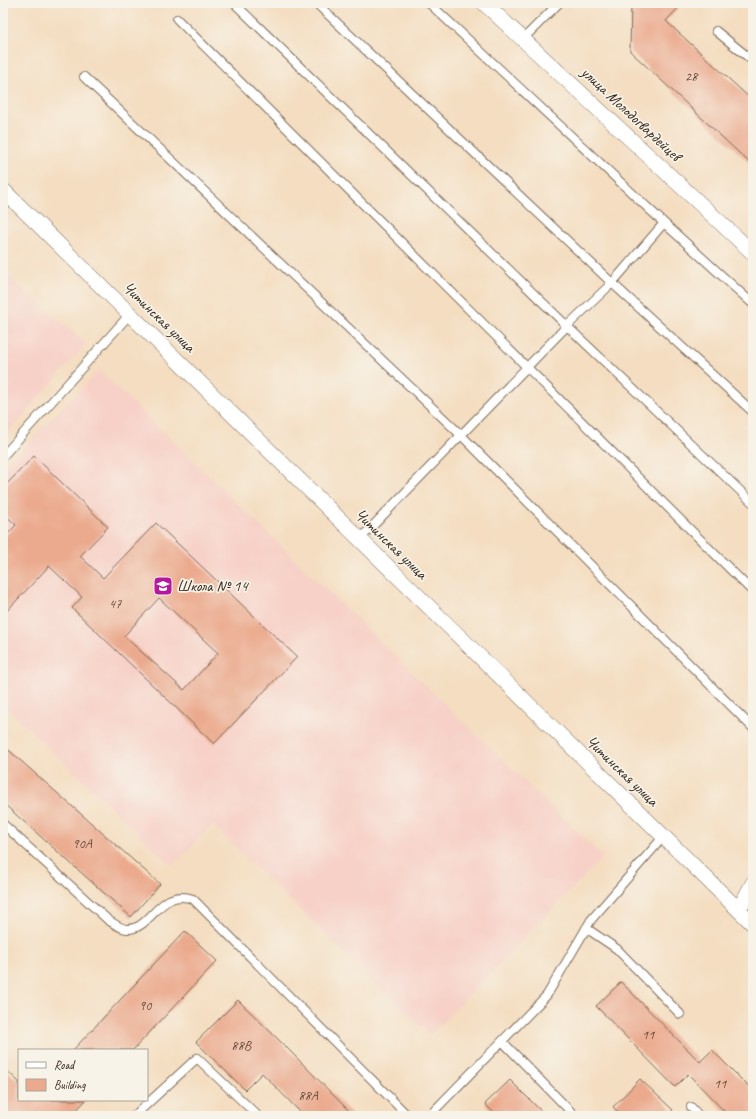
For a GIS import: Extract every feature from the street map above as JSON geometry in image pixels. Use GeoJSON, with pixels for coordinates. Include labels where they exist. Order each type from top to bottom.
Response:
{"type":"FeatureCollection","features":[{"type":"Feature","properties":{"kind":"street","name":"улица Молодогвардейцев"},"geometry":{"type":"LineString","coordinates":[[484,3],[753,252]]}},
{"type":"Feature","properties":{"kind":"street","name":"Читинская улица"},"geometry":{"type":"LineString","coordinates":[[3,190],[753,924]]}},
{"type":"Feature","properties":{"kind":"street"},"geometry":{"type":"LineString","coordinates":[[739,909],[753,883]]}},
{"type":"Feature","properties":{"kind":"lane"},"geometry":{"type":"LineString","coordinates":[[234,3],[566,326],[753,503]]}},
{"type":"Feature","properties":{"kind":"lane"},"geometry":{"type":"LineString","coordinates":[[316,3],[612,283],[753,412]]}},
{"type":"Feature","properties":{"kind":"lane"},"geometry":{"type":"LineString","coordinates":[[429,3],[664,223],[753,304]]}},
{"type":"Feature","properties":{"kind":"lane"},"geometry":{"type":"LineString","coordinates":[[523,39],[559,3]]}},
{"type":"Feature","properties":{"kind":"lane"},"geometry":{"type":"LineString","coordinates":[[178,19],[528,366],[753,592]]}},
{"type":"Feature","properties":{"kind":"lane"},"geometry":{"type":"LineString","coordinates":[[716,31],[753,61]]}},
{"type":"Feature","properties":{"kind":"lane"},"geometry":{"type":"LineString","coordinates":[[84,77],[461,435],[753,728]]}},
{"type":"Feature","properties":{"kind":"lane"},"geometry":{"type":"LineString","coordinates":[[360,539],[566,326],[612,283],[664,223]]}},
{"type":"Feature","properties":{"kind":"lane"},"geometry":{"type":"LineString","coordinates":[[3,456],[130,314]]}},
{"type":"Feature","properties":{"kind":"lane"},"geometry":{"type":"LineString","coordinates":[[3,824],[108,920],[126,930],[135,928],[171,898],[185,896],[193,898],[408,1116]]}},
{"type":"Feature","properties":{"kind":"lane"},"geometry":{"type":"LineString","coordinates":[[429,1116],[548,995],[591,920],[664,836]]}},
{"type":"Feature","properties":{"kind":"lane"},"geometry":{"type":"LineString","coordinates":[[586,928],[617,950],[680,1014]]}},
{"type":"Feature","properties":{"kind":"lane"},"geometry":{"type":"LineString","coordinates":[[502,1041],[575,1116]]}},
{"type":"Feature","properties":{"kind":"lane"},"geometry":{"type":"LineString","coordinates":[[134,1116],[197,1058],[258,1116]]}},
{"type":"Feature","properties":{"kind":"lane"},"geometry":{"type":"LineString","coordinates":[[691,1107],[699,1116]]}},
{"type":"Feature","properties":{"kind":"shaded area"},"geometry":{"type":"Polygon","coordinates":[[[3,272],[86,344],[3,438],[3,272]]]}},
{"type":"Feature","properties":{"kind":"shaded area","name":"Школа № 14"},"geometry":{"type":"Polygon","coordinates":[[[99,370],[603,857],[430,1035],[212,825],[172,866],[3,704],[3,469],[99,370]]]}},
{"type":"Feature","properties":{"kind":"building"},"geometry":{"type":"Polygon","coordinates":[[[631,3],[683,3],[666,21],[753,101],[753,166],[630,51],[631,3]]]}},
{"type":"Feature","properties":{"kind":"building"},"geometry":{"type":"Polygon","coordinates":[[[34,456],[108,527],[80,556],[103,578],[156,523],[297,657],[214,744],[72,608],[82,597],[49,566],[3,615],[3,539],[16,525],[3,513],[3,488],[34,456]],[[159,598],[124,636],[184,690],[218,653],[159,598]]]}},
{"type":"Feature","properties":{"kind":"building"},"geometry":{"type":"Polygon","coordinates":[[[3,745],[160,884],[131,917],[3,803],[3,745]]]}},
{"type":"Feature","properties":{"kind":"building"},"geometry":{"type":"Polygon","coordinates":[[[185,931],[217,961],[134,1049],[74,1049],[185,931]]]}},
{"type":"Feature","properties":{"kind":"building"},"geometry":{"type":"Polygon","coordinates":[[[621,982],[700,1062],[712,1050],[753,1091],[753,1116],[729,1116],[688,1074],[675,1087],[596,1006],[621,982]]]}},
{"type":"Feature","properties":{"kind":"building"},"geometry":{"type":"Polygon","coordinates":[[[238,1000],[354,1116],[304,1116],[262,1073],[245,1090],[196,1042],[238,1000]]]}},
{"type":"Feature","properties":{"kind":"building"},"geometry":{"type":"Polygon","coordinates":[[[3,1067],[18,1081],[18,1101],[85,1101],[71,1116],[3,1116],[3,1067]]]}},
{"type":"Feature","properties":{"kind":"building"},"geometry":{"type":"Polygon","coordinates":[[[640,1079],[673,1110],[667,1116],[623,1116],[613,1107],[640,1079]]]}},
{"type":"Feature","properties":{"kind":"building"},"geometry":{"type":"Polygon","coordinates":[[[510,1080],[546,1116],[497,1116],[485,1104],[510,1080]]]}},
{"type":"Feature","properties":{"kind":"place","name":"Школа № 14"},"geometry":{"type":"Point","coordinates":[163,586]}}]}
